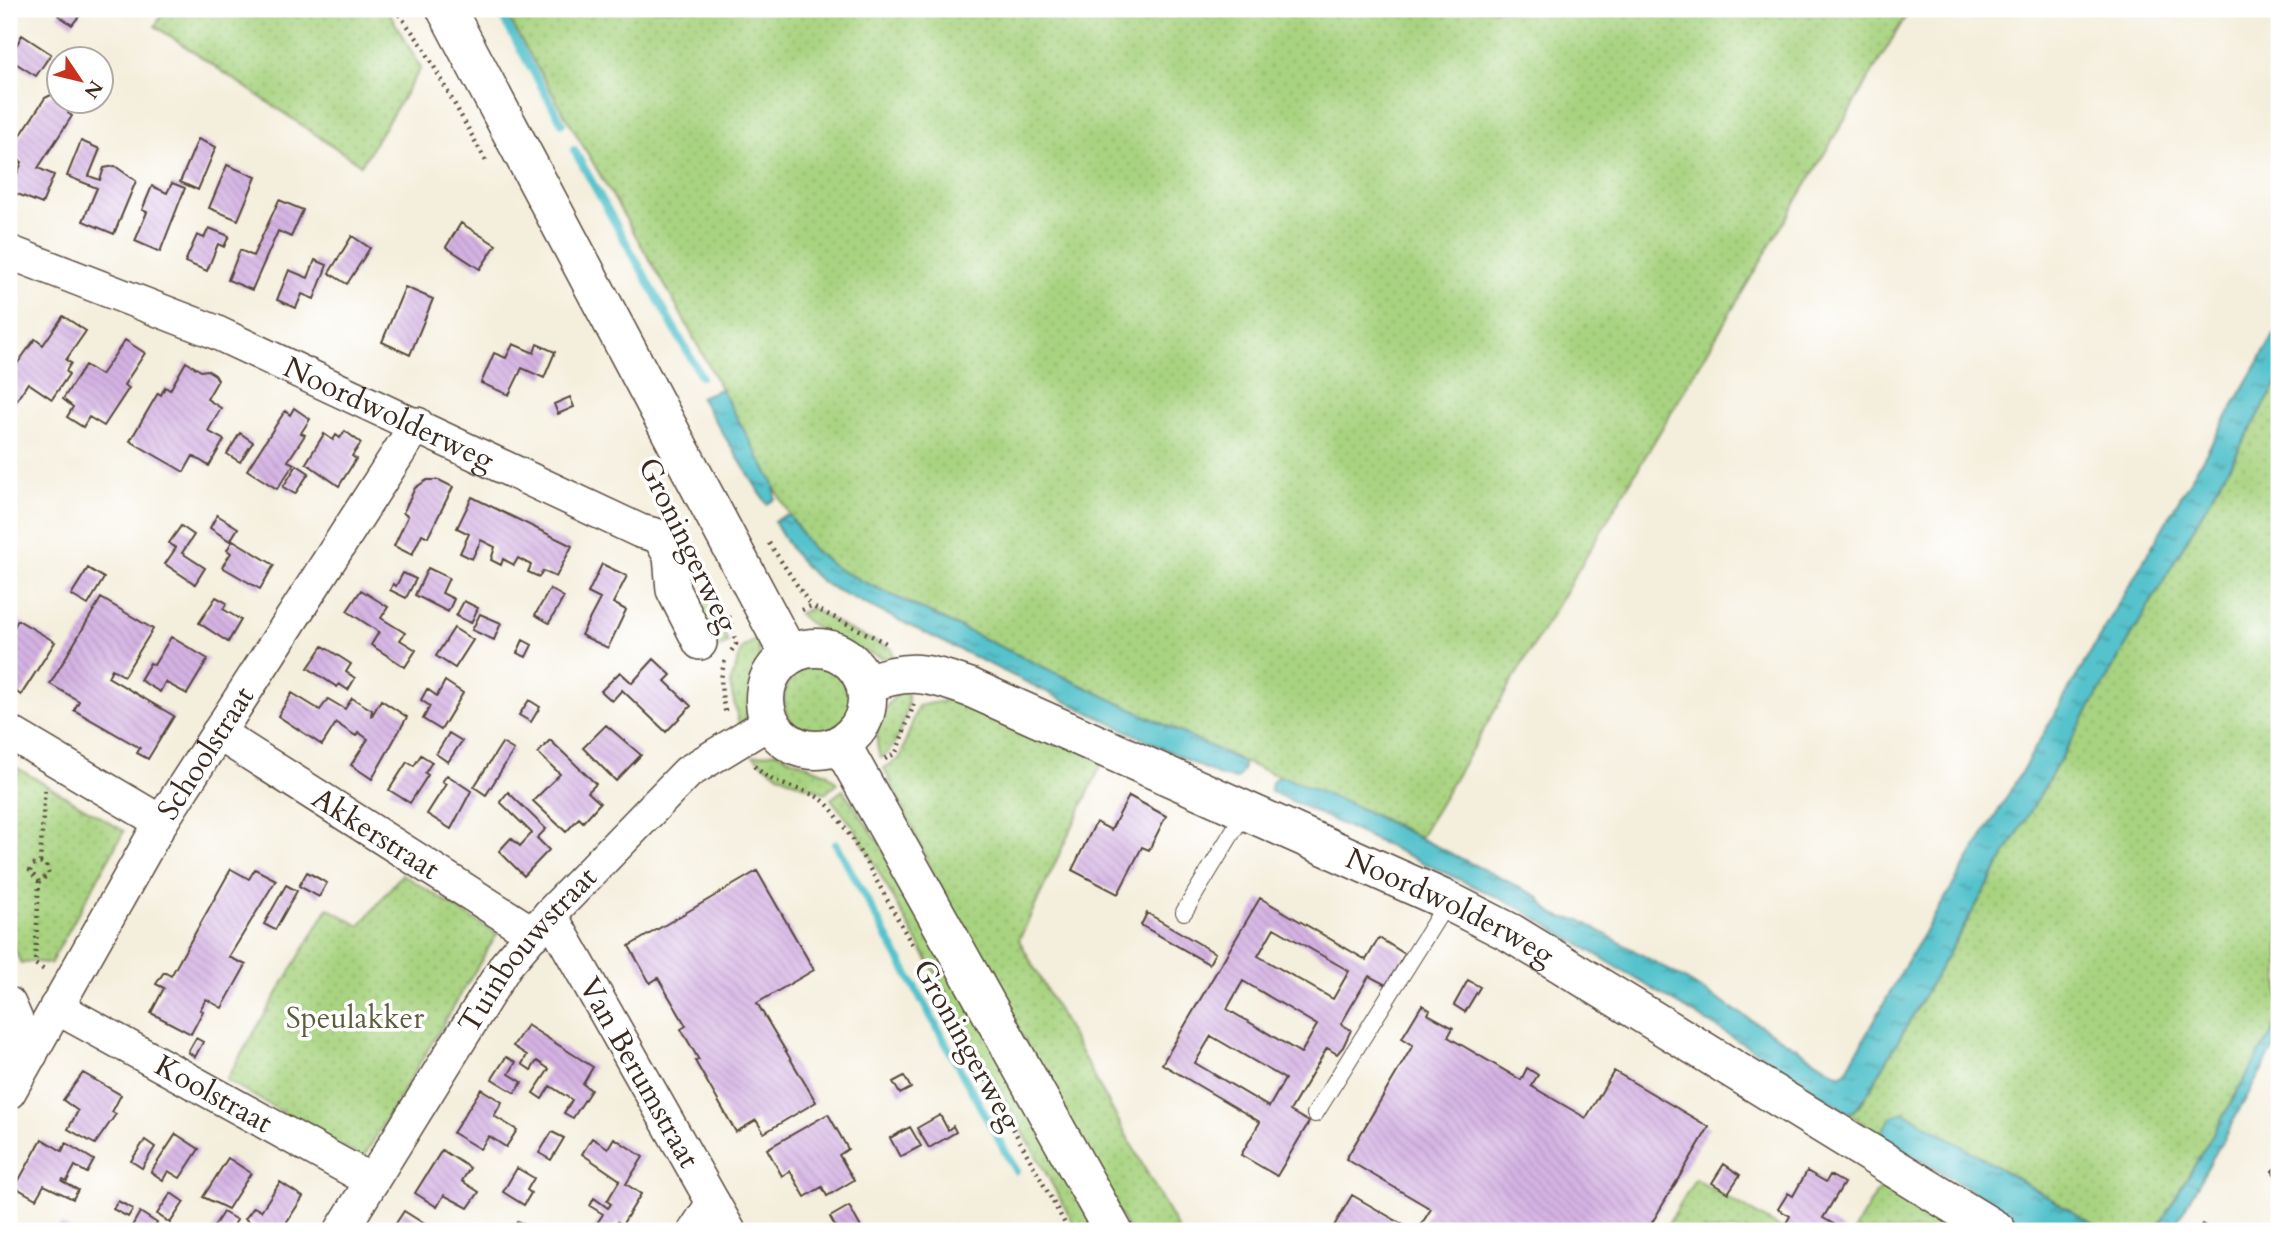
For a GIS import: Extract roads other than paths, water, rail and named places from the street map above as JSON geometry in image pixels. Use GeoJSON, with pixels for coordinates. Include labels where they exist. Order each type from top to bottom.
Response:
{"type":"FeatureCollection","features":[{"type":"Feature","properties":{"kind":"main road","name":"Groningerweg"},"geometry":{"type":"LineString","coordinates":[[446,9],[781,639]]}},
{"type":"Feature","properties":{"kind":"main road"},"geometry":{"type":"LineString","coordinates":[[781,639],[806,648],[825,648],[843,654],[857,667],[866,684],[867,707],[864,718],[858,729],[841,744],[828,749],[801,748],[783,738],[770,722],[765,692],[781,639]]}},
{"type":"Feature","properties":{"kind":"main road","name":"Noordwolderweg"},"geometry":{"type":"LineString","coordinates":[[866,684],[910,688],[923,672],[971,688],[1448,901],[1511,933],[1997,1231]]}},
{"type":"Feature","properties":{"kind":"main road","name":"Groningerweg"},"geometry":{"type":"LineString","coordinates":[[841,744],[1113,1231]]}},
{"type":"Feature","properties":{"kind":"street","name":"Noordwolderweg"},"geometry":{"type":"LineString","coordinates":[[9,252],[213,331],[417,424],[640,531],[659,536],[670,556],[673,590],[700,643]]}},
{"type":"Feature","properties":{"kind":"street","name":"Schoolstraat"},"geometry":{"type":"LineString","coordinates":[[9,1092],[161,822],[417,424]]}},
{"type":"Feature","properties":{"kind":"street","name":"Tuinbouwstraat"},"geometry":{"type":"LineString","coordinates":[[341,1231],[506,965],[688,772],[770,722]]}},
{"type":"Feature","properties":{"kind":"street"},"geometry":{"type":"LineString","coordinates":[[9,732],[161,822]]}},
{"type":"Feature","properties":{"kind":"street","name":"Akkerstraat"},"geometry":{"type":"LineString","coordinates":[[218,733],[542,924]]}},
{"type":"Feature","properties":{"kind":"street","name":"Van Berumstraat"},"geometry":{"type":"LineString","coordinates":[[542,924],[721,1217]]}},
{"type":"Feature","properties":{"kind":"street","name":"Koolstraat"},"geometry":{"type":"LineString","coordinates":[[62,996],[372,1181]]}},
{"type":"Feature","properties":{"kind":"street"},"geometry":{"type":"LineString","coordinates":[[9,1004],[31,1054]]}},
{"type":"Feature","properties":{"kind":"street"},"geometry":{"type":"LineString","coordinates":[[695,1231],[721,1217]]}},
{"type":"Feature","properties":{"kind":"lane"},"geometry":{"type":"LineString","coordinates":[[1184,912],[1246,810]]}},
{"type":"Feature","properties":{"kind":"lane"},"geometry":{"type":"LineString","coordinates":[[1315,1114],[1448,901]]}},
{"type":"Feature","properties":{"kind":"water"},"geometry":{"type":"Polygon","coordinates":[[[2279,327],[2279,380],[1868,1093],[1853,1112],[1847,1112],[1770,1060],[1516,906],[1270,791],[1273,780],[1281,776],[1355,806],[1539,897],[1546,908],[1555,914],[1580,920],[1683,978],[1840,1075],[1846,1071],[1916,946],[2005,800],[2279,327]]]}},
{"type":"Feature","properties":{"kind":"water"},"geometry":{"type":"Polygon","coordinates":[[[721,389],[774,484],[775,499],[767,504],[700,397],[721,389]]]}},
{"type":"Feature","properties":{"kind":"water"},"geometry":{"type":"Polygon","coordinates":[[[790,516],[811,548],[839,570],[1243,762],[1243,770],[1237,779],[1220,776],[828,586],[804,565],[785,540],[774,521],[790,516]]]}},
{"type":"Feature","properties":{"kind":"water"},"geometry":{"type":"Polygon","coordinates":[[[2279,1021],[2279,1039],[2172,1231],[2156,1231],[2279,1021]]]}},
{"type":"Feature","properties":{"kind":"water"},"geometry":{"type":"Polygon","coordinates":[[[1904,1112],[2105,1231],[2039,1231],[1884,1139],[1883,1129],[1892,1116],[1904,1112]]]}},
{"type":"Feature","properties":{"kind":"waterway"},"geometry":{"type":"LineString","coordinates":[[498,9],[562,123]]}},
{"type":"Feature","properties":{"kind":"waterway"},"geometry":{"type":"LineString","coordinates":[[574,150],[701,376]]}},
{"type":"Feature","properties":{"kind":"waterway"},"geometry":{"type":"LineString","coordinates":[[836,844],[1016,1171]]}},
{"type":"Feature","properties":{"kind":"park label","name":"Speulakker"},"geometry":{"type":"Point","coordinates":[355,1018]}}]}
